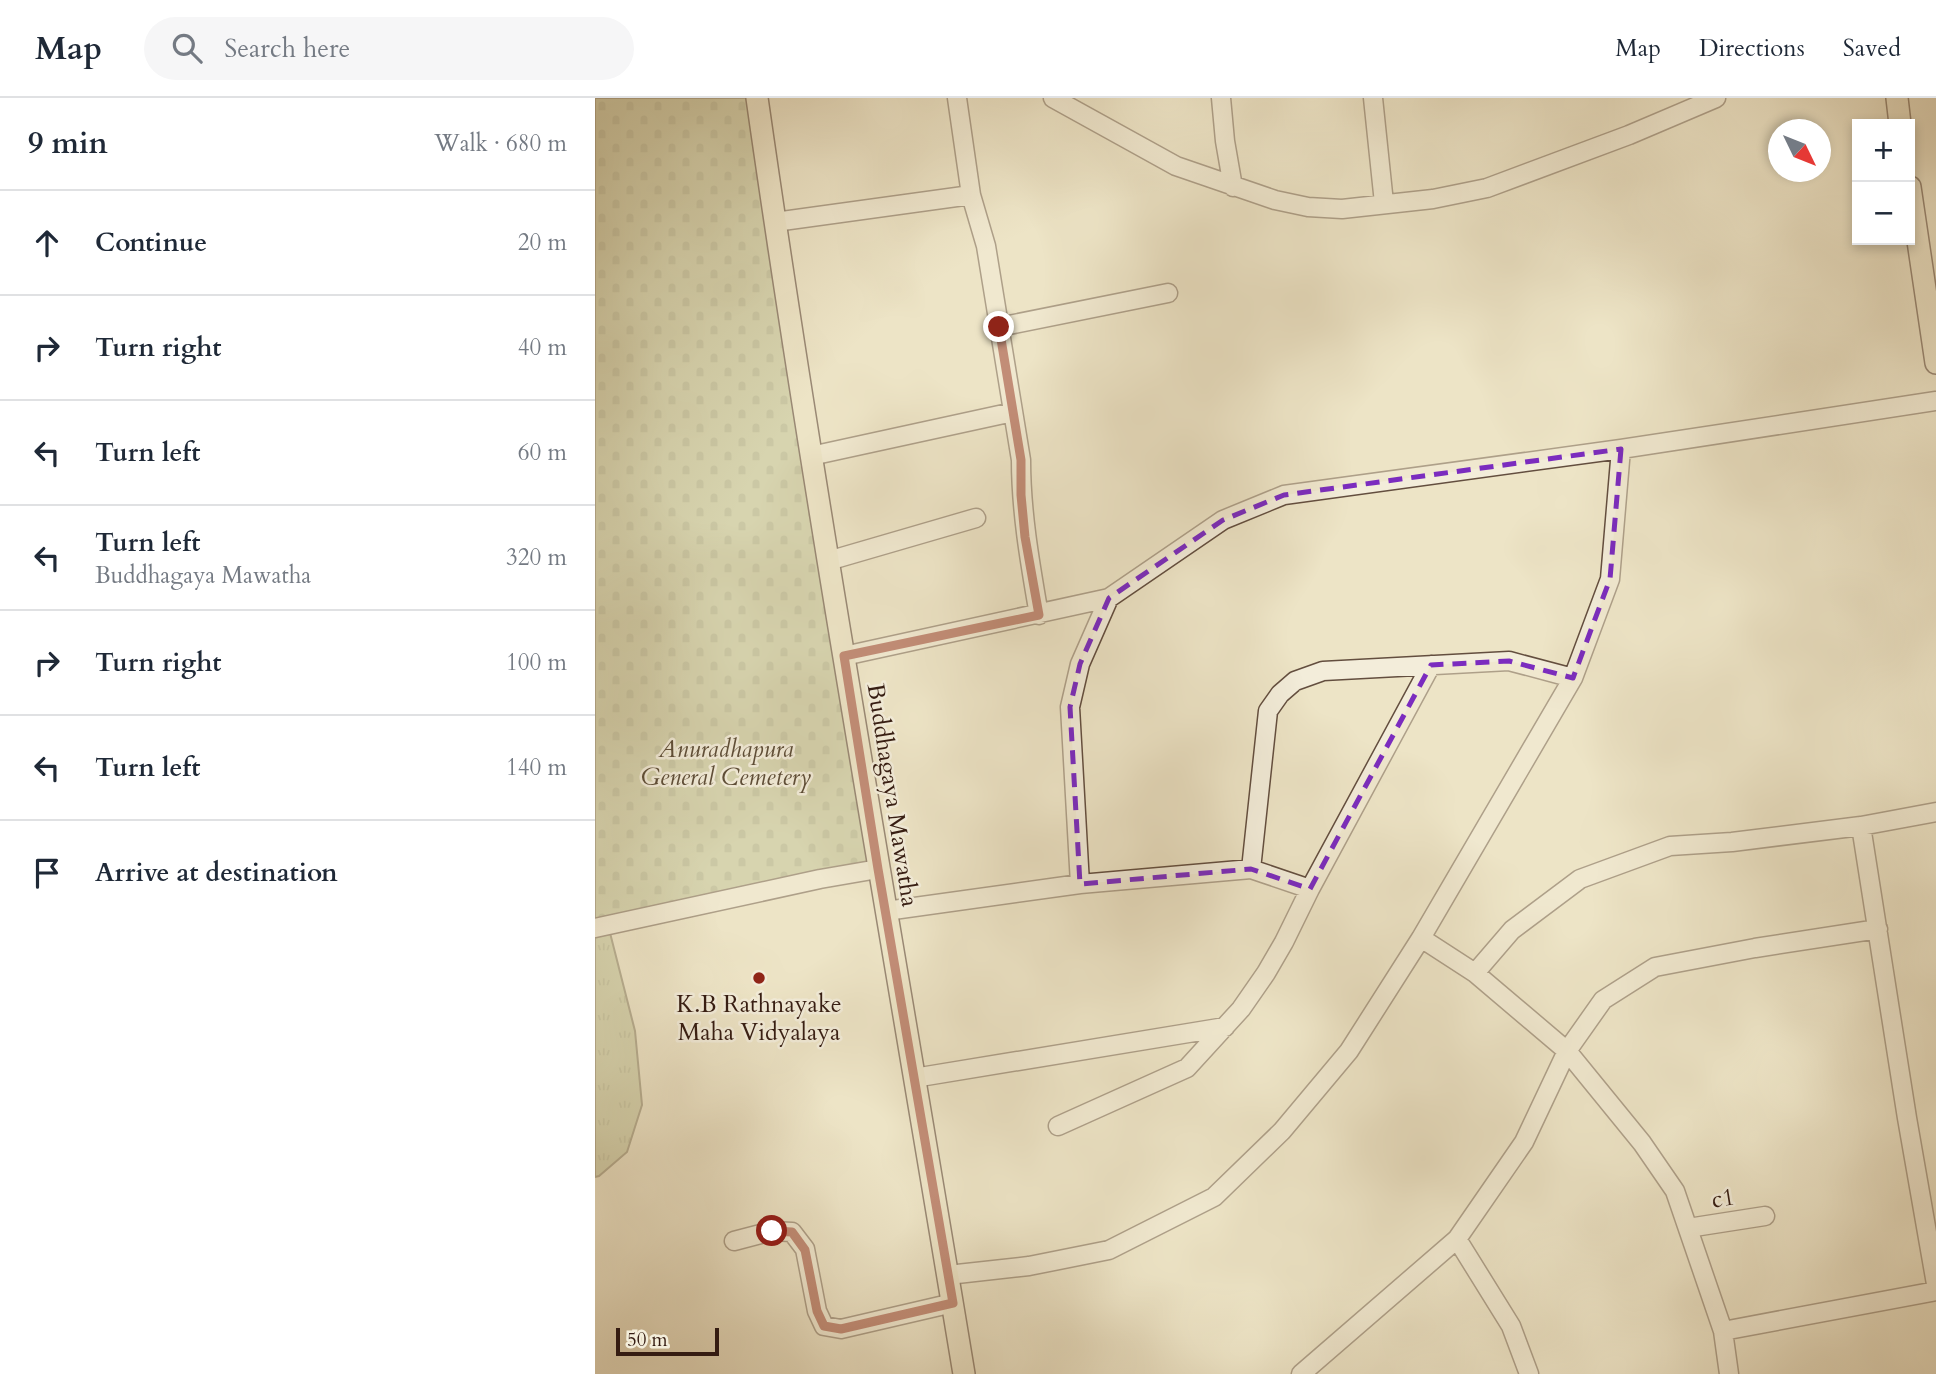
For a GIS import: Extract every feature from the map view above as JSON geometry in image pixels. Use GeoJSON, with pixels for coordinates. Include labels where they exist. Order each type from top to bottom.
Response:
{"type":"FeatureCollection","features":[{"type":"Feature","properties":{"kind":"main road","name":"Buddhagaya Mawatha"},"geometry":{"type":"LineString","coordinates":[[757,98],[828,561],[964,1374]]}},
{"type":"Feature","properties":{"kind":"main road"},"geometry":{"type":"LineString","coordinates":[[1896,98],[1900,119]]}},
{"type":"Feature","properties":{"kind":"main road"},"geometry":{"type":"LineString","coordinates":[[1915,221],[1936,363]]}},
{"type":"Feature","properties":{"kind":"street"},"geometry":{"type":"LineString","coordinates":[[957,98],[971,195],[986,246],[1021,460],[1025,537],[1039,615]]}},
{"type":"Feature","properties":{"kind":"street"},"geometry":{"type":"LineString","coordinates":[[1053,98],[1176,166],[1275,200],[1308,207],[1342,209],[1433,199],[1487,188],[1629,135],[1715,98]]}},
{"type":"Feature","properties":{"kind":"street"},"geometry":{"type":"LineString","coordinates":[[1221,98],[1233,187]]}},
{"type":"Feature","properties":{"kind":"street"},"geometry":{"type":"LineString","coordinates":[[1373,98],[1384,203]]}},
{"type":"Feature","properties":{"kind":"street"},"geometry":{"type":"LineString","coordinates":[[775,222],[971,195]]}},
{"type":"Feature","properties":{"kind":"street"},"geometry":{"type":"LineString","coordinates":[[999,327],[1168,293]]}},
{"type":"Feature","properties":{"kind":"street"},"geometry":{"type":"LineString","coordinates":[[844,656],[1109,598],[1223,520],[1284,495],[1621,449],[1936,401]]}},
{"type":"Feature","properties":{"kind":"street"},"geometry":{"type":"LineString","coordinates":[[811,456],[1013,412]]}},
{"type":"Feature","properties":{"kind":"street"},"geometry":{"type":"LineString","coordinates":[[948,1275],[1029,1266],[1109,1250],[1214,1198],[1282,1131],[1349,1051],[1421,938],[1573,678],[1610,579],[1621,449]]}},
{"type":"Feature","properties":{"kind":"street"},"geometry":{"type":"LineString","coordinates":[[828,561],[976,518]]}},
{"type":"Feature","properties":{"kind":"street"},"geometry":{"type":"LineString","coordinates":[[1080,884],[1070,706],[1080,664],[1109,598]]}},
{"type":"Feature","properties":{"kind":"street"},"geometry":{"type":"LineString","coordinates":[[1251,869],[1268,711],[1280,694],[1295,681],[1322,671],[1509,662],[1573,678]]}},
{"type":"Feature","properties":{"kind":"street"},"geometry":{"type":"LineString","coordinates":[[1058,1126],[1187,1068],[1241,1009],[1266,973],[1431,666]]}},
{"type":"Feature","properties":{"kind":"street"},"geometry":{"type":"LineString","coordinates":[[1475,973],[1513,930],[1580,879],[1670,846],[1732,842],[1936,812]]}},
{"type":"Feature","properties":{"kind":"street"},"geometry":{"type":"LineString","coordinates":[[1861,825],[1936,1284]]}},
{"type":"Feature","properties":{"kind":"street"},"geometry":{"type":"LineString","coordinates":[[595,928],[878,869]]}},
{"type":"Feature","properties":{"kind":"street"},"geometry":{"type":"LineString","coordinates":[[885,911],[1080,884],[1251,869],[1310,889]]}},
{"type":"Feature","properties":{"kind":"street"},"geometry":{"type":"LineString","coordinates":[[1301,1374],[1457,1239],[1524,1142],[1567,1051],[1603,1000],[1655,967],[1878,929]]}},
{"type":"Feature","properties":{"kind":"street"},"geometry":{"type":"LineString","coordinates":[[1421,938],[1475,973],[1567,1051],[1642,1143],[1675,1191],[1723,1331],[1730,1374]]}},
{"type":"Feature","properties":{"kind":"street"},"geometry":{"type":"LineString","coordinates":[[914,1078],[1225,1027]]}},
{"type":"Feature","properties":{"kind":"street","name":"c1"},"geometry":{"type":"LineString","coordinates":[[1688,1228],[1765,1216]]}},
{"type":"Feature","properties":{"kind":"street"},"geometry":{"type":"LineString","coordinates":[[734,1241],[772,1231],[792,1232],[805,1250],[817,1311],[824,1326],[841,1329],[953,1303]]}},
{"type":"Feature","properties":{"kind":"street"},"geometry":{"type":"LineString","coordinates":[[1457,1239],[1511,1326],[1529,1374]]}},
{"type":"Feature","properties":{"kind":"street"},"geometry":{"type":"LineString","coordinates":[[1723,1331],[1936,1291]]}},
{"type":"Feature","properties":{"kind":"highlighted area"},"geometry":{"type":"Polygon","coordinates":[[[1621,449],[1610,579],[1573,678],[1509,661],[1431,665],[1310,889],[1251,869],[1080,884],[1070,707],[1080,664],[1109,598],[1223,520],[1284,495],[1621,449]]]}},
{"type":"Feature","properties":{"kind":"green space","name":"Anuradhapura General Cemetery"},"geometry":{"type":"Polygon","coordinates":[[[595,98],[757,98],[878,869],[595,928],[595,98]]]}},
{"type":"Feature","properties":{"kind":"green space"},"geometry":{"type":"Polygon","coordinates":[[[608,925],[635,1031],[642,1105],[627,1152],[595,1177],[595,928],[608,925]]]}},
{"type":"Feature","properties":{"kind":"place","name":"K.B Rathnayake Maha Vidyalaya"},"geometry":{"type":"Point","coordinates":[759,978]}},
{"type":"Feature","properties":{"kind":"route"},"geometry":{"type":"LineString","coordinates":[[772,1231],[792,1232],[805,1250],[817,1311],[824,1326],[841,1329],[953,1303],[844,656],[1039,615],[1025,537],[1021,460],[999,327]]}}]}
